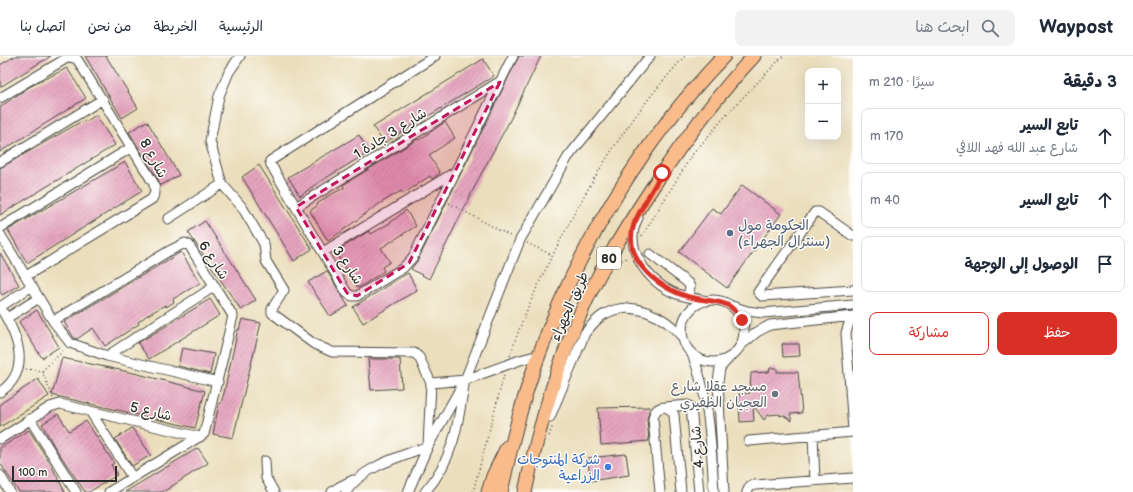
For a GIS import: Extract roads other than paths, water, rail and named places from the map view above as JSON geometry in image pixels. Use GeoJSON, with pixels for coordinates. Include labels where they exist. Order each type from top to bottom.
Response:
{"type":"FeatureCollection","features":[{"type":"Feature","properties":{"kind":"highway","name":"طريق الجهراء"},"geometry":{"type":"LineString","coordinates":[[502,492],[515,433],[539,355],[567,287],[601,222],[638,162],[666,123],[724,56]]}},
{"type":"Feature","properties":{"kind":"highway","name":"طريق الجهراء"},"geometry":{"type":"LineString","coordinates":[[526,488],[545,411],[563,359],[588,297],[622,233],[686,136],[754,56]]}},
{"type":"Feature","properties":{"kind":"highway"},"geometry":{"type":"LineString","coordinates":[[488,492],[502,453],[515,433]]}},
{"type":"Feature","properties":{"kind":"street"},"geometry":{"type":"LineString","coordinates":[[240,56],[229,72],[219,96],[210,141],[222,184],[246,213],[264,244],[266,261],[284,290],[272,309],[273,314],[314,344],[332,352],[414,353],[419,357],[431,383],[428,446]]}},
{"type":"Feature","properties":{"kind":"street","name":"شارع 3"},"geometry":{"type":"LineString","coordinates":[[435,56],[270,161],[270,165],[322,252],[347,293],[352,296],[357,296],[409,263],[513,56]]}},
{"type":"Feature","properties":{"kind":"street"},"geometry":{"type":"LineString","coordinates":[[408,492],[428,446],[464,380],[520,240],[568,157],[650,56]]}},
{"type":"Feature","properties":{"kind":"street","name":"شارع 8"},"geometry":{"type":"LineString","coordinates":[[0,98],[70,57],[80,62],[154,184],[155,192],[152,199],[26,276]]}},
{"type":"Feature","properties":{"kind":"street","name":"شارع 3 جادة 1"},"geometry":{"type":"LineString","coordinates":[[296,207],[500,82]]}},
{"type":"Feature","properties":{"kind":"street"},"geometry":{"type":"LineString","coordinates":[[0,162],[103,99]]}},
{"type":"Feature","properties":{"kind":"street"},"geometry":{"type":"LineString","coordinates":[[0,228],[132,147]]}},
{"type":"Feature","properties":{"kind":"street"},"geometry":{"type":"LineString","coordinates":[[322,252],[455,172]]}},
{"type":"Feature","properties":{"kind":"street"},"geometry":{"type":"LineString","coordinates":[[662,173],[634,224],[632,245],[635,253],[649,275],[661,285],[676,294],[708,301]]}},
{"type":"Feature","properties":{"kind":"street"},"geometry":{"type":"LineString","coordinates":[[168,220],[222,184]]}},
{"type":"Feature","properties":{"kind":"street"},"geometry":{"type":"LineString","coordinates":[[853,236],[819,212],[815,212],[758,292],[762,296],[853,290]]}},
{"type":"Feature","properties":{"kind":"street"},"geometry":{"type":"LineString","coordinates":[[0,234],[53,321],[70,343],[107,356],[218,382]]}},
{"type":"Feature","properties":{"kind":"street","name":"شارع 6"},"geometry":{"type":"LineString","coordinates":[[53,321],[169,251],[185,243],[189,245],[233,316],[206,431],[200,437]]}},
{"type":"Feature","properties":{"kind":"street"},"geometry":{"type":"LineString","coordinates":[[650,254],[688,283],[690,287],[688,297]]}},
{"type":"Feature","properties":{"kind":"street"},"geometry":{"type":"LineString","coordinates":[[0,392],[12,380],[18,367],[18,344],[7,318],[0,307],[32,286]]}},
{"type":"Feature","properties":{"kind":"street"},"geometry":{"type":"LineString","coordinates":[[107,356],[215,286]]}},
{"type":"Feature","properties":{"kind":"street"},"geometry":{"type":"LineString","coordinates":[[7,318],[39,298]]}},
{"type":"Feature","properties":{"kind":"street"},"geometry":{"type":"LineString","coordinates":[[683,338],[682,328],[685,318],[691,310],[699,304],[708,301],[716,300],[747,311],[762,313],[853,305]]}},
{"type":"Feature","properties":{"kind":"street"},"geometry":{"type":"LineString","coordinates":[[729,305],[737,311],[742,320],[744,329],[743,338],[739,347]]}},
{"type":"Feature","properties":{"kind":"street"},"geometry":{"type":"LineString","coordinates":[[526,488],[558,394],[585,333],[605,314],[618,309],[633,308],[660,318],[672,326],[683,338],[692,354],[701,360],[711,362],[722,361],[731,356],[757,332],[770,325],[852,317],[848,335],[853,431],[748,441]]}},
{"type":"Feature","properties":{"kind":"street"},"geometry":{"type":"LineString","coordinates":[[836,318],[848,335]]}},
{"type":"Feature","properties":{"kind":"street","name":"شارع 4"},"geometry":{"type":"LineString","coordinates":[[692,354],[700,373],[706,397],[714,492]]}},
{"type":"Feature","properties":{"kind":"street"},"geometry":{"type":"LineString","coordinates":[[431,383],[464,380],[539,355]]}},
{"type":"Feature","properties":{"kind":"street","name":"شارع 4"},"geometry":{"type":"LineString","coordinates":[[724,492],[719,372],[723,364],[731,356]]}},
{"type":"Feature","properties":{"kind":"street"},"geometry":{"type":"LineString","coordinates":[[424,492],[443,468],[457,430],[464,380]]}},
{"type":"Feature","properties":{"kind":"street","name":"شارع 5"},"geometry":{"type":"LineString","coordinates":[[30,419],[55,404],[200,437]]}},
{"type":"Feature","properties":{"kind":"street"},"geometry":{"type":"LineString","coordinates":[[660,492],[653,419],[656,411],[660,407],[688,405],[691,407],[699,492]]}},
{"type":"Feature","properties":{"kind":"street"},"geometry":{"type":"LineString","coordinates":[[666,407],[672,411],[674,415],[681,492]]}},
{"type":"Feature","properties":{"kind":"street"},"geometry":{"type":"LineString","coordinates":[[90,411],[132,477]]}},
{"type":"Feature","properties":{"kind":"street"},"geometry":{"type":"LineString","coordinates":[[0,438],[30,419],[76,492]]}},
{"type":"Feature","properties":{"kind":"street"},"geometry":{"type":"LineString","coordinates":[[813,435],[815,481]]}},
{"type":"Feature","properties":{"kind":"street"},"geometry":{"type":"LineString","coordinates":[[109,492],[200,437]]}},
{"type":"Feature","properties":{"kind":"street"},"geometry":{"type":"LineString","coordinates":[[332,492],[375,468],[428,446]]}},
{"type":"Feature","properties":{"kind":"street"},"geometry":{"type":"LineString","coordinates":[[265,461],[266,478],[274,492]]}},
{"type":"Feature","properties":{"kind":"street"},"geometry":{"type":"LineString","coordinates":[[0,477],[10,492]]}},
{"type":"Feature","properties":{"kind":"street"},"geometry":{"type":"LineString","coordinates":[[747,492],[750,486],[755,485],[853,478]]}},
{"type":"Feature","properties":{"kind":"street"},"geometry":{"type":"LineString","coordinates":[[346,492],[353,480]]}},
{"type":"Feature","properties":{"kind":"place","name":"الحكومة مول (سنترال الجهراء)"},"geometry":{"type":"Point","coordinates":[730,233]}},
{"type":"Feature","properties":{"kind":"place","name":"مسجد عقلا شارع العجيان الظفيري"},"geometry":{"type":"Point","coordinates":[775,394]}},
{"type":"Feature","properties":{"kind":"place","name":"شركة المنتوجات الزراعية"},"geometry":{"type":"Point","coordinates":[608,467]}}]}
